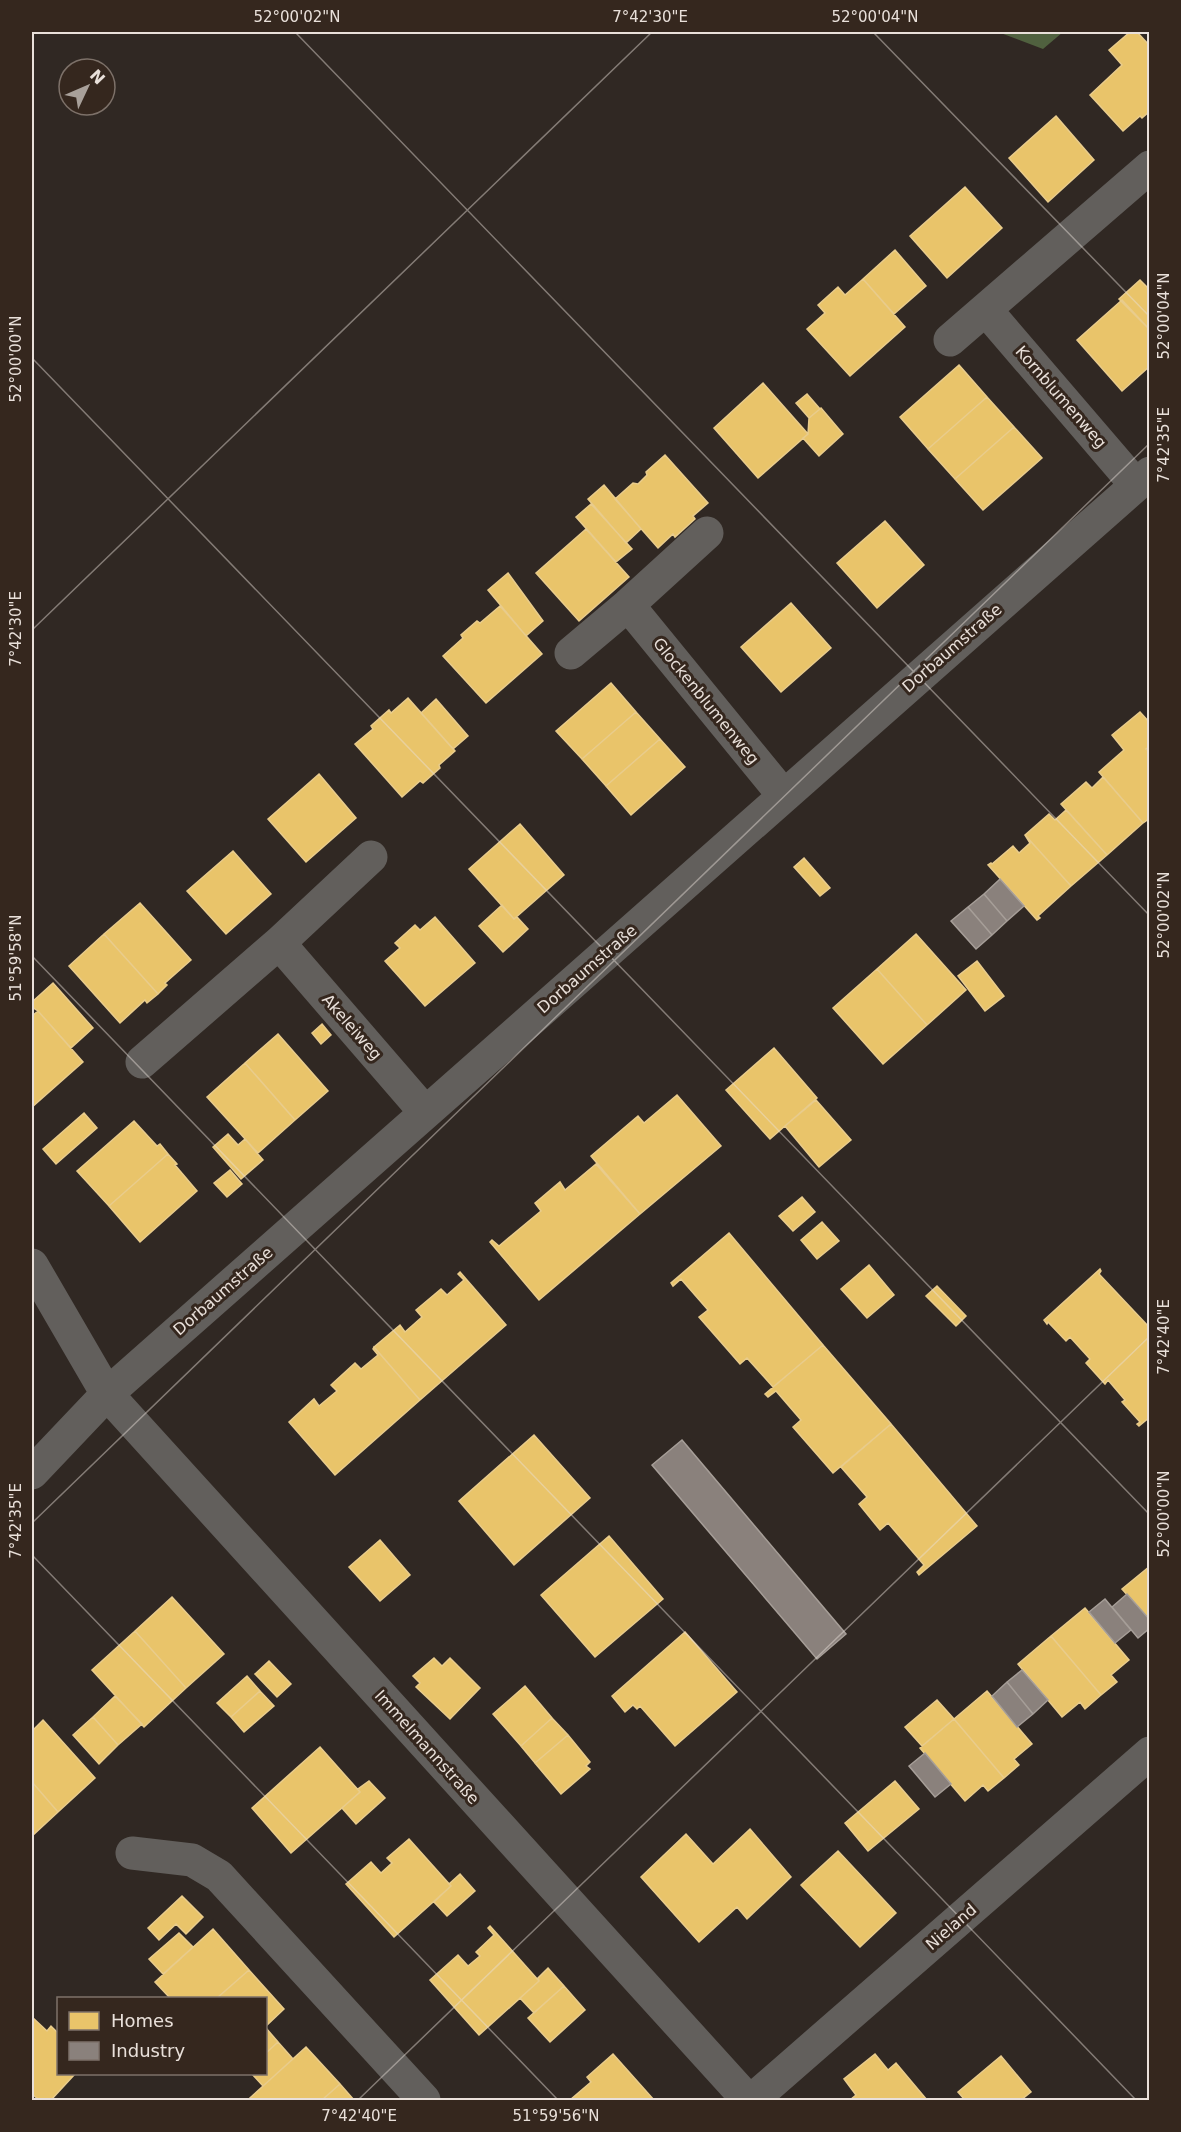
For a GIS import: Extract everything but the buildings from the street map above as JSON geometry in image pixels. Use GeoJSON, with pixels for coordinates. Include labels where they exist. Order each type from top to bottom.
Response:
{"type":"FeatureCollection","features":[{"type":"Feature","properties":{"kind":"street"},"geometry":{"type":"LineString","coordinates":[[950,340],[1149,167]]}},
{"type":"Feature","properties":{"kind":"street","name":"Kornblumenweg"},"geometry":{"type":"LineString","coordinates":[[986,310],[1143,479]]}},
{"type":"Feature","properties":{"kind":"street","name":"Dorbaumstraße"},"geometry":{"type":"LineString","coordinates":[[32,1473],[107,1394],[1143,479]]}},
{"type":"Feature","properties":{"kind":"street"},"geometry":{"type":"LineString","coordinates":[[571,653],[707,533]]}},
{"type":"Feature","properties":{"kind":"street","name":"Glockenblumenweg"},"geometry":{"type":"LineString","coordinates":[[628,605],[784,796]]}},
{"type":"Feature","properties":{"kind":"street"},"geometry":{"type":"LineString","coordinates":[[142,1062],[279,943],[371,857]]}},
{"type":"Feature","properties":{"kind":"street","name":"Akeleiweg"},"geometry":{"type":"LineString","coordinates":[[279,943],[425,1112]]}},
{"type":"Feature","properties":{"kind":"street","name":"Immelmannstraße"},"geometry":{"type":"LineString","coordinates":[[32,1264],[107,1394],[750,2100]]}},
{"type":"Feature","properties":{"kind":"street","name":"Nieland"},"geometry":{"type":"LineString","coordinates":[[750,2100],[1149,1753]]}},
{"type":"Feature","properties":{"kind":"street"},"geometry":{"type":"LineString","coordinates":[[132,1853],[192,1860],[219,1876],[424,2100]]}},
{"type":"Feature","properties":{"kind":"green space"},"geometry":{"type":"Polygon","coordinates":[[[998,32],[1063,32],[1043,49],[998,32]]]}}]}
